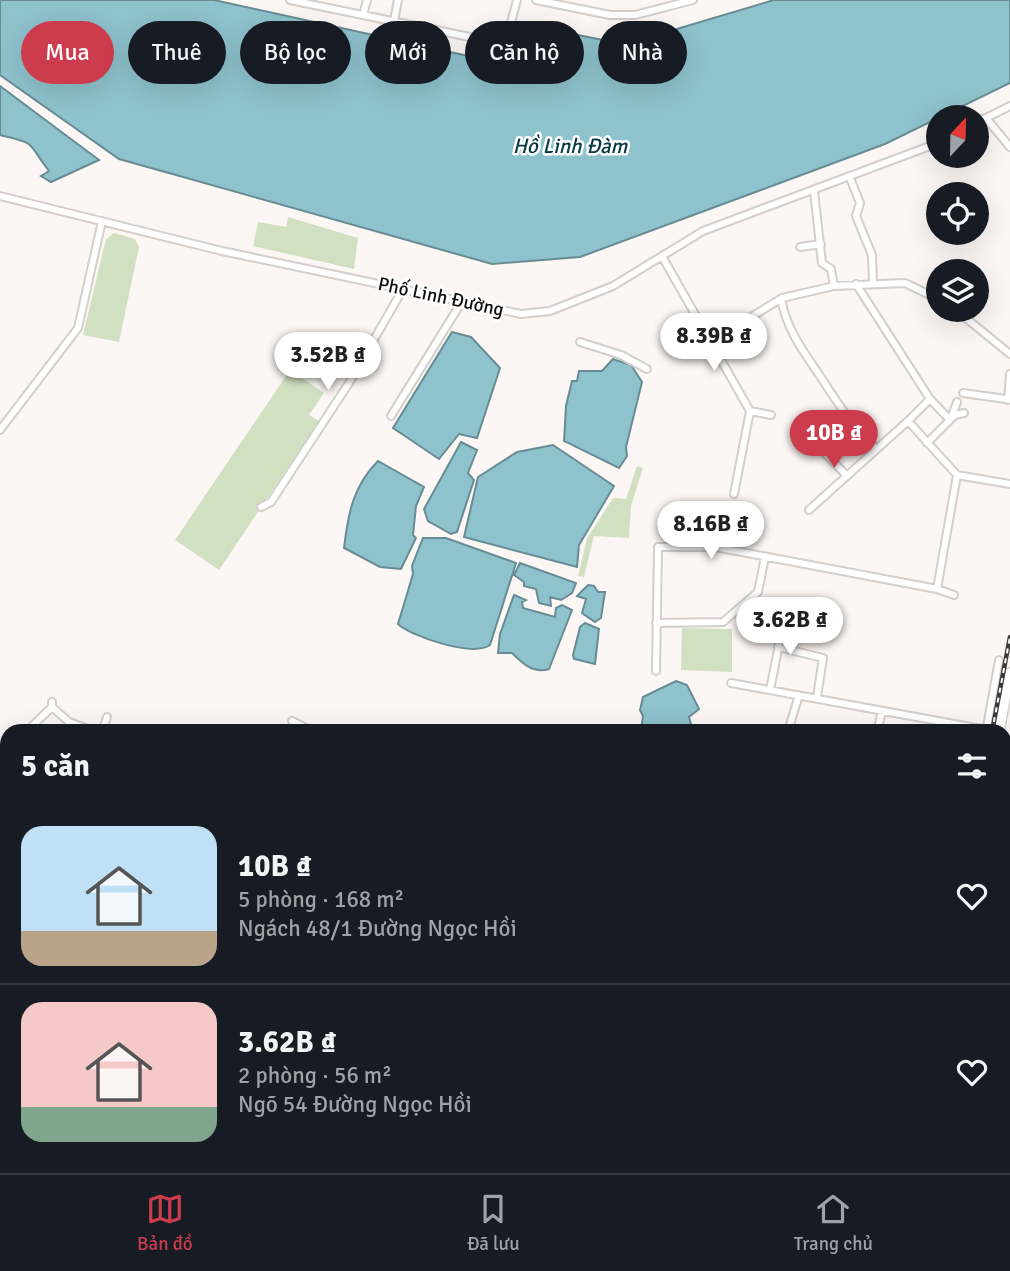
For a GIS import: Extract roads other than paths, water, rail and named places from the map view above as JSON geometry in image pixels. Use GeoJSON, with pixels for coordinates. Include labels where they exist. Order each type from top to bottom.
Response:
{"type":"FeatureCollection","features":[{"type":"Feature","properties":{"kind":"highway"},"geometry":{"type":"LineString","coordinates":[[1000,724],[1010,673]]}},
{"type":"Feature","properties":{"kind":"street"},"geometry":{"type":"LineString","coordinates":[[289,0],[390,21]]}},
{"type":"Feature","properties":{"kind":"street"},"geometry":{"type":"LineString","coordinates":[[330,8],[331,0]]}},
{"type":"Feature","properties":{"kind":"street"},"geometry":{"type":"LineString","coordinates":[[363,15],[367,0]]}},
{"type":"Feature","properties":{"kind":"street"},"geometry":{"type":"LineString","coordinates":[[394,21],[398,0]]}},
{"type":"Feature","properties":{"kind":"street"},"geometry":{"type":"LineString","coordinates":[[451,33],[499,43],[507,38],[517,0]]}},
{"type":"Feature","properties":{"kind":"street"},"geometry":{"type":"LineString","coordinates":[[536,0],[610,15],[635,15],[693,0]]}},
{"type":"Feature","properties":{"kind":"street"},"geometry":{"type":"LineString","coordinates":[[989,116],[1010,106]]}},
{"type":"Feature","properties":{"kind":"street"},"geometry":{"type":"LineString","coordinates":[[989,122],[1010,147]]}},
{"type":"Feature","properties":{"kind":"street","name":"Phố Linh Đường"},"geometry":{"type":"LineString","coordinates":[[0,196],[222,251],[521,314],[550,311],[614,286],[703,231],[926,148]]}},
{"type":"Feature","properties":{"kind":"street"},"geometry":{"type":"LineString","coordinates":[[850,178],[860,203],[856,216],[872,255],[873,283]]}},
{"type":"Feature","properties":{"kind":"street"},"geometry":{"type":"LineString","coordinates":[[814,191],[822,263],[831,269],[834,286]]}},
{"type":"Feature","properties":{"kind":"street"},"geometry":{"type":"LineString","coordinates":[[0,430],[78,328],[102,221]]}},
{"type":"Feature","properties":{"kind":"street"},"geometry":{"type":"LineString","coordinates":[[800,247],[821,244]]}},
{"type":"Feature","properties":{"kind":"street"},"geometry":{"type":"LineString","coordinates":[[663,258],[750,411],[734,494]]}},
{"type":"Feature","properties":{"kind":"street"},"geometry":{"type":"LineString","coordinates":[[742,352],[730,330],[781,299],[834,286],[873,283],[905,283],[926,293]]}},
{"type":"Feature","properties":{"kind":"street"},"geometry":{"type":"LineString","coordinates":[[856,284],[930,399],[952,417]]}},
{"type":"Feature","properties":{"kind":"street"},"geometry":{"type":"LineString","coordinates":[[261,507],[271,502],[332,411],[403,289]]}},
{"type":"Feature","properties":{"kind":"street"},"geometry":{"type":"LineString","coordinates":[[781,299],[794,339],[828,393],[851,426],[876,449]]}},
{"type":"Feature","properties":{"kind":"street"},"geometry":{"type":"LineString","coordinates":[[391,416],[461,303]]}},
{"type":"Feature","properties":{"kind":"street"},"geometry":{"type":"LineString","coordinates":[[971,322],[1010,354]]}},
{"type":"Feature","properties":{"kind":"street"},"geometry":{"type":"LineString","coordinates":[[580,342],[621,355],[647,369]]}},
{"type":"Feature","properties":{"kind":"street"},"geometry":{"type":"LineString","coordinates":[[963,393],[1008,400],[1010,374]]}},
{"type":"Feature","properties":{"kind":"street"},"geometry":{"type":"LineString","coordinates":[[809,510],[930,399]]}},
{"type":"Feature","properties":{"kind":"street"},"geometry":{"type":"LineString","coordinates":[[927,443],[952,417],[957,402]]}},
{"type":"Feature","properties":{"kind":"street"},"geometry":{"type":"LineString","coordinates":[[750,411],[771,415]]}},
{"type":"Feature","properties":{"kind":"street"},"geometry":{"type":"LineString","coordinates":[[952,417],[964,413]]}},
{"type":"Feature","properties":{"kind":"street"},"geometry":{"type":"LineString","coordinates":[[909,420],[957,475],[1010,484]]}},
{"type":"Feature","properties":{"kind":"street"},"geometry":{"type":"LineString","coordinates":[[821,449],[847,476]]}},
{"type":"Feature","properties":{"kind":"street"},"geometry":{"type":"LineString","coordinates":[[937,589],[957,475]]}},
{"type":"Feature","properties":{"kind":"street"},"geometry":{"type":"LineString","coordinates":[[656,671],[658,547],[715,547],[937,589],[954,595]]}},
{"type":"Feature","properties":{"kind":"street"},"geometry":{"type":"LineString","coordinates":[[656,623],[723,622],[758,592],[765,557]]}},
{"type":"Feature","properties":{"kind":"street"},"geometry":{"type":"LineString","coordinates":[[770,690],[784,619]]}},
{"type":"Feature","properties":{"kind":"street"},"geometry":{"type":"LineString","coordinates":[[778,647],[823,658],[817,697]]}},
{"type":"Feature","properties":{"kind":"street"},"geometry":{"type":"LineString","coordinates":[[987,724],[999,660]]}},
{"type":"Feature","properties":{"kind":"street"},"geometry":{"type":"LineString","coordinates":[[731,683],[817,697],[949,724]]}},
{"type":"Feature","properties":{"kind":"street"},"geometry":{"type":"LineString","coordinates":[[790,724],[799,695]]}},
{"type":"Feature","properties":{"kind":"street"},"geometry":{"type":"LineString","coordinates":[[34,724],[52,705],[74,724]]}},
{"type":"Feature","properties":{"kind":"street"},"geometry":{"type":"LineString","coordinates":[[879,724],[881,711]]}},
{"type":"Feature","properties":{"kind":"street"},"geometry":{"type":"LineString","coordinates":[[105,724],[107,717]]}},
{"type":"Feature","properties":{"kind":"street"},"geometry":{"type":"LineString","coordinates":[[292,721],[298,724]]}},
{"type":"Feature","properties":{"kind":"street"},"geometry":{"type":"LineString","coordinates":[[0,857],[0,889]]}},
{"type":"Feature","properties":{"kind":"water","name":"Hồ Linh Đàm"},"geometry":{"type":"Polygon","coordinates":[[[0,0],[214,0],[309,21],[240,21],[240,84],[351,84],[351,30],[365,33],[365,84],[451,84],[451,52],[465,55],[465,84],[584,84],[584,36],[598,39],[598,84],[687,84],[687,26],[774,0],[1010,0],[1010,83],[965,105],[926,105],[926,124],[885,144],[580,257],[492,264],[119,159],[0,75],[0,0]]]}},
{"type":"Feature","properties":{"kind":"water"},"geometry":{"type":"Polygon","coordinates":[[[0,86],[99,160],[51,182],[41,176],[49,171],[30,145],[0,135],[0,86]]]}},
{"type":"Feature","properties":{"kind":"water"},"geometry":{"type":"Polygon","coordinates":[[[452,332],[471,337],[500,368],[477,438],[459,434],[439,459],[393,428],[452,332]]]}},
{"type":"Feature","properties":{"kind":"water"},"geometry":{"type":"Polygon","coordinates":[[[613,359],[631,365],[642,382],[626,447],[627,456],[619,468],[564,441],[566,406],[572,381],[577,381],[579,371],[602,371],[613,359]]]}},
{"type":"Feature","properties":{"kind":"water"},"geometry":{"type":"Polygon","coordinates":[[[461,442],[477,450],[468,473],[474,480],[457,532],[451,534],[428,521],[424,509],[461,442]]]}},
{"type":"Feature","properties":{"kind":"water"},"geometry":{"type":"Polygon","coordinates":[[[553,445],[614,486],[579,545],[577,567],[464,537],[478,477],[517,452],[553,445]]]}},
{"type":"Feature","properties":{"kind":"water"},"geometry":{"type":"Polygon","coordinates":[[[378,461],[424,487],[416,506],[413,535],[416,538],[401,569],[380,567],[344,548],[353,501],[363,480],[378,461]]]}},
{"type":"Feature","properties":{"kind":"water"},"geometry":{"type":"Polygon","coordinates":[[[423,538],[446,538],[516,563],[490,645],[470,649],[443,644],[398,624],[413,574],[412,566],[423,538]]]}},
{"type":"Feature","properties":{"kind":"water"},"geometry":{"type":"Polygon","coordinates":[[[520,563],[576,583],[572,593],[561,600],[550,597],[551,606],[539,603],[536,589],[524,586],[524,582],[514,575],[520,563]]]}},
{"type":"Feature","properties":{"kind":"water"},"geometry":{"type":"Polygon","coordinates":[[[588,585],[594,586],[598,592],[605,592],[601,618],[595,622],[582,613],[586,599],[577,596],[588,585]]]}},
{"type":"Feature","properties":{"kind":"water"},"geometry":{"type":"Polygon","coordinates":[[[514,595],[526,600],[522,602],[523,608],[555,617],[556,608],[562,605],[572,610],[549,669],[533,669],[512,653],[498,653],[500,634],[514,595]]]}},
{"type":"Feature","properties":{"kind":"water"},"geometry":{"type":"Polygon","coordinates":[[[585,623],[599,629],[595,664],[574,659],[573,655],[580,627],[585,623]]]}},
{"type":"Feature","properties":{"kind":"water"},"geometry":{"type":"Polygon","coordinates":[[[676,681],[687,685],[699,709],[689,717],[691,724],[642,724],[643,716],[640,710],[643,697],[676,681]]]}},
{"type":"Feature","properties":{"kind":"railway"},"geometry":{"type":"LineString","coordinates":[[994,724],[1010,637]]}}]}
